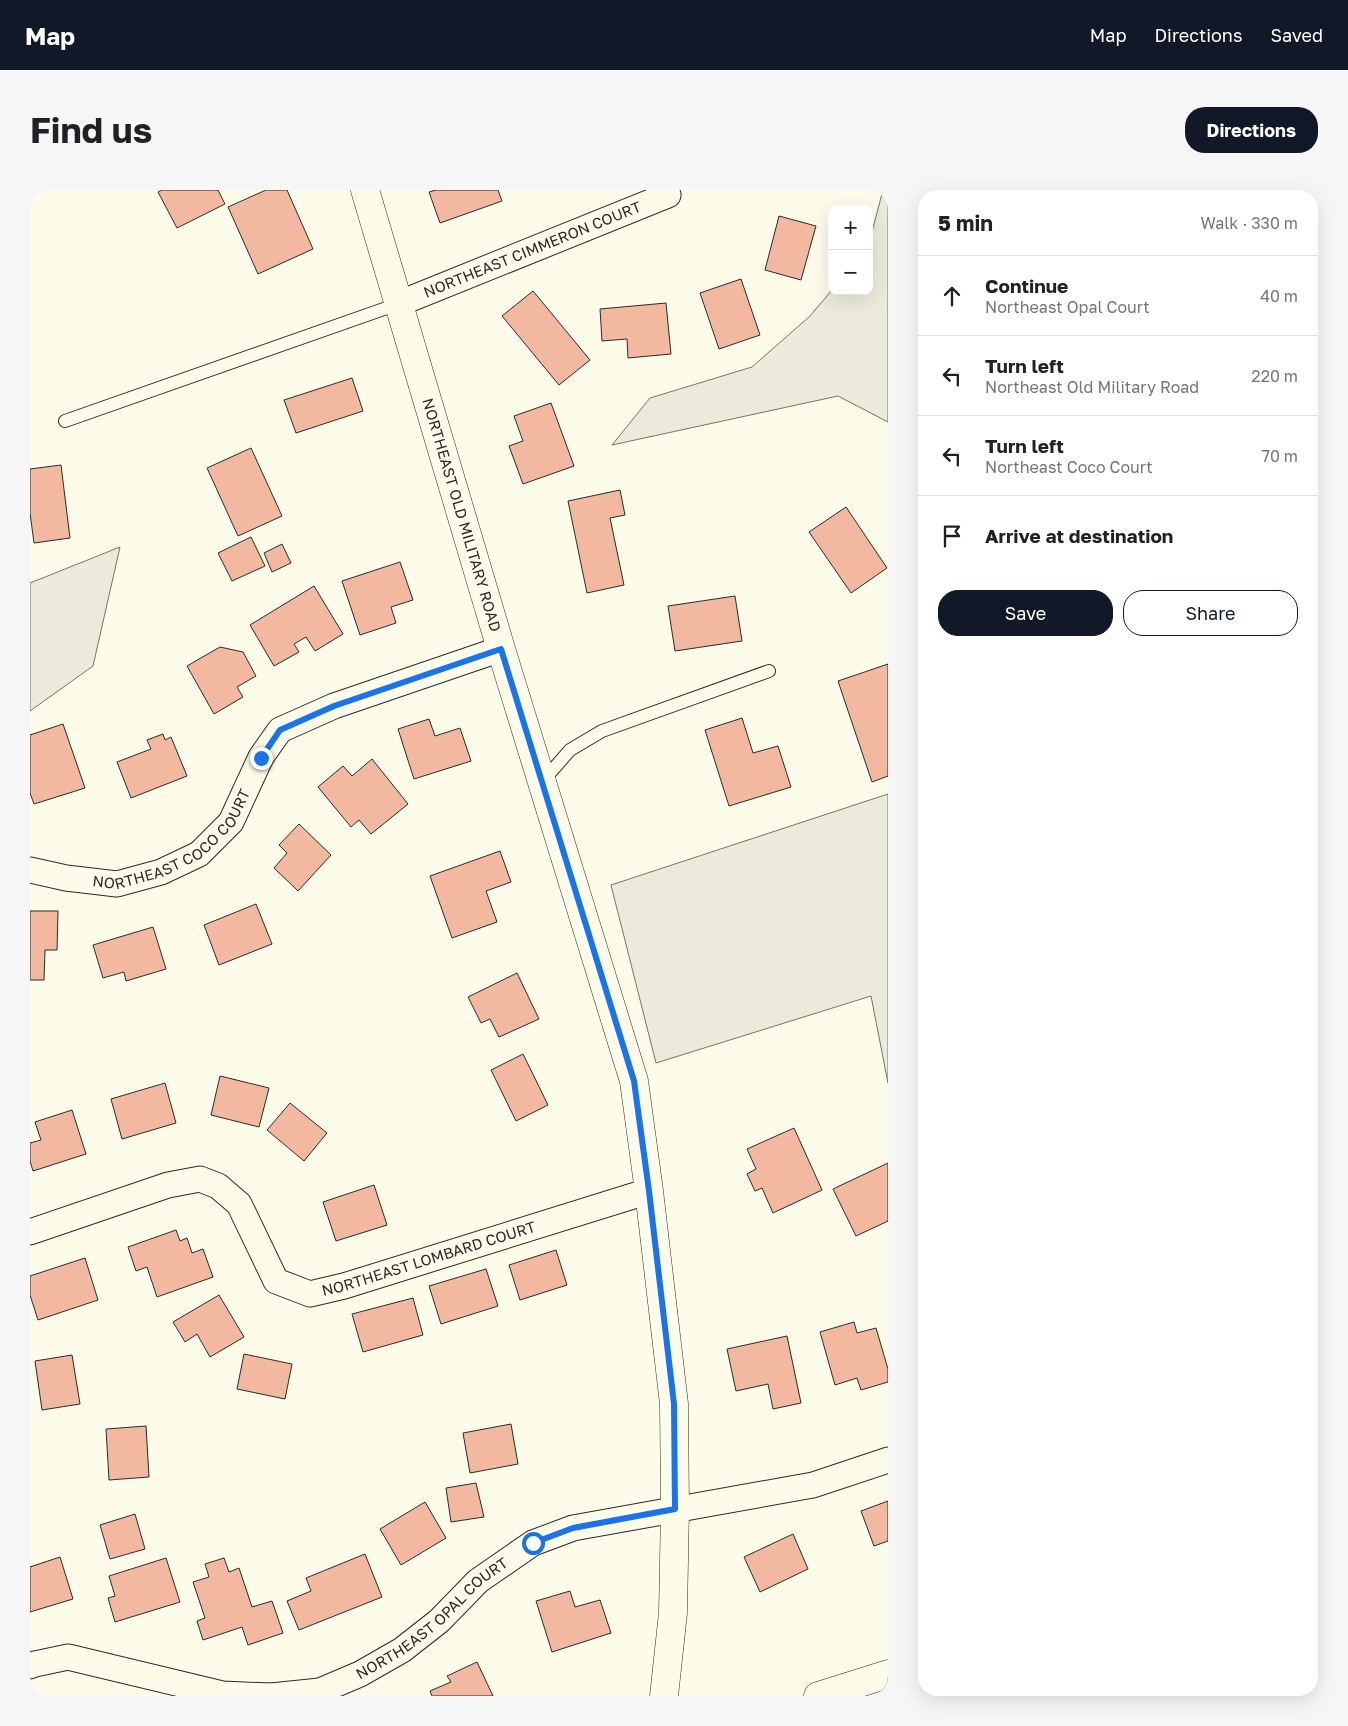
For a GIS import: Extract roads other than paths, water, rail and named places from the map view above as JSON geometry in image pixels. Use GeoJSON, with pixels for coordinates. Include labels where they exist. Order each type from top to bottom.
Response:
{"type":"FeatureCollection","features":[{"type":"Feature","properties":{"kind":"street","name":"NORTHEAST OLD MILITARY ROAD"},"geometry":{"type":"LineString","coordinates":[[364,190],[501,649],[634,1081],[674,1404],[675,1509],[673,1613],[664,1696]]}},
{"type":"Feature","properties":{"kind":"street","name":"NORTHEAST CIMMERON COURT"},"geometry":{"type":"LineString","coordinates":[[398,304],[668,195]]}},
{"type":"Feature","properties":{"kind":"street","name":"NORTHEAST COCO COURT"},"geometry":{"type":"LineString","coordinates":[[30,870],[66,878],[117,884],[162,872],[199,854],[231,822],[261,758],[280,730],[334,706],[501,649]]}},
{"type":"Feature","properties":{"kind":"street","name":"NORTHEAST LOMBARD COURT"},"geometry":{"type":"LineString","coordinates":[[30,1232],[168,1185],[200,1179],[218,1186],[239,1204],[276,1282],[310,1294],[354,1283],[649,1191]]}},
{"type":"Feature","properties":{"kind":"street","name":"NORTHEAST OPAL COURT"},"geometry":{"type":"LineString","coordinates":[[30,1666],[68,1657],[222,1694],[271,1696],[320,1691],[360,1674],[402,1650],[439,1621],[478,1581],[533,1543],[573,1528],[813,1485],[888,1460]]}},
{"type":"Feature","properties":{"kind":"street"},"geometry":{"type":"LineString","coordinates":[[818,1696],[888,1674]]}},
{"type":"Feature","properties":{"kind":"lane"},"geometry":{"type":"LineString","coordinates":[[65,421],[398,304]]}},
{"type":"Feature","properties":{"kind":"lane"},"geometry":{"type":"LineString","coordinates":[[542,782],[570,750],[602,731],[769,671]]}}]}
